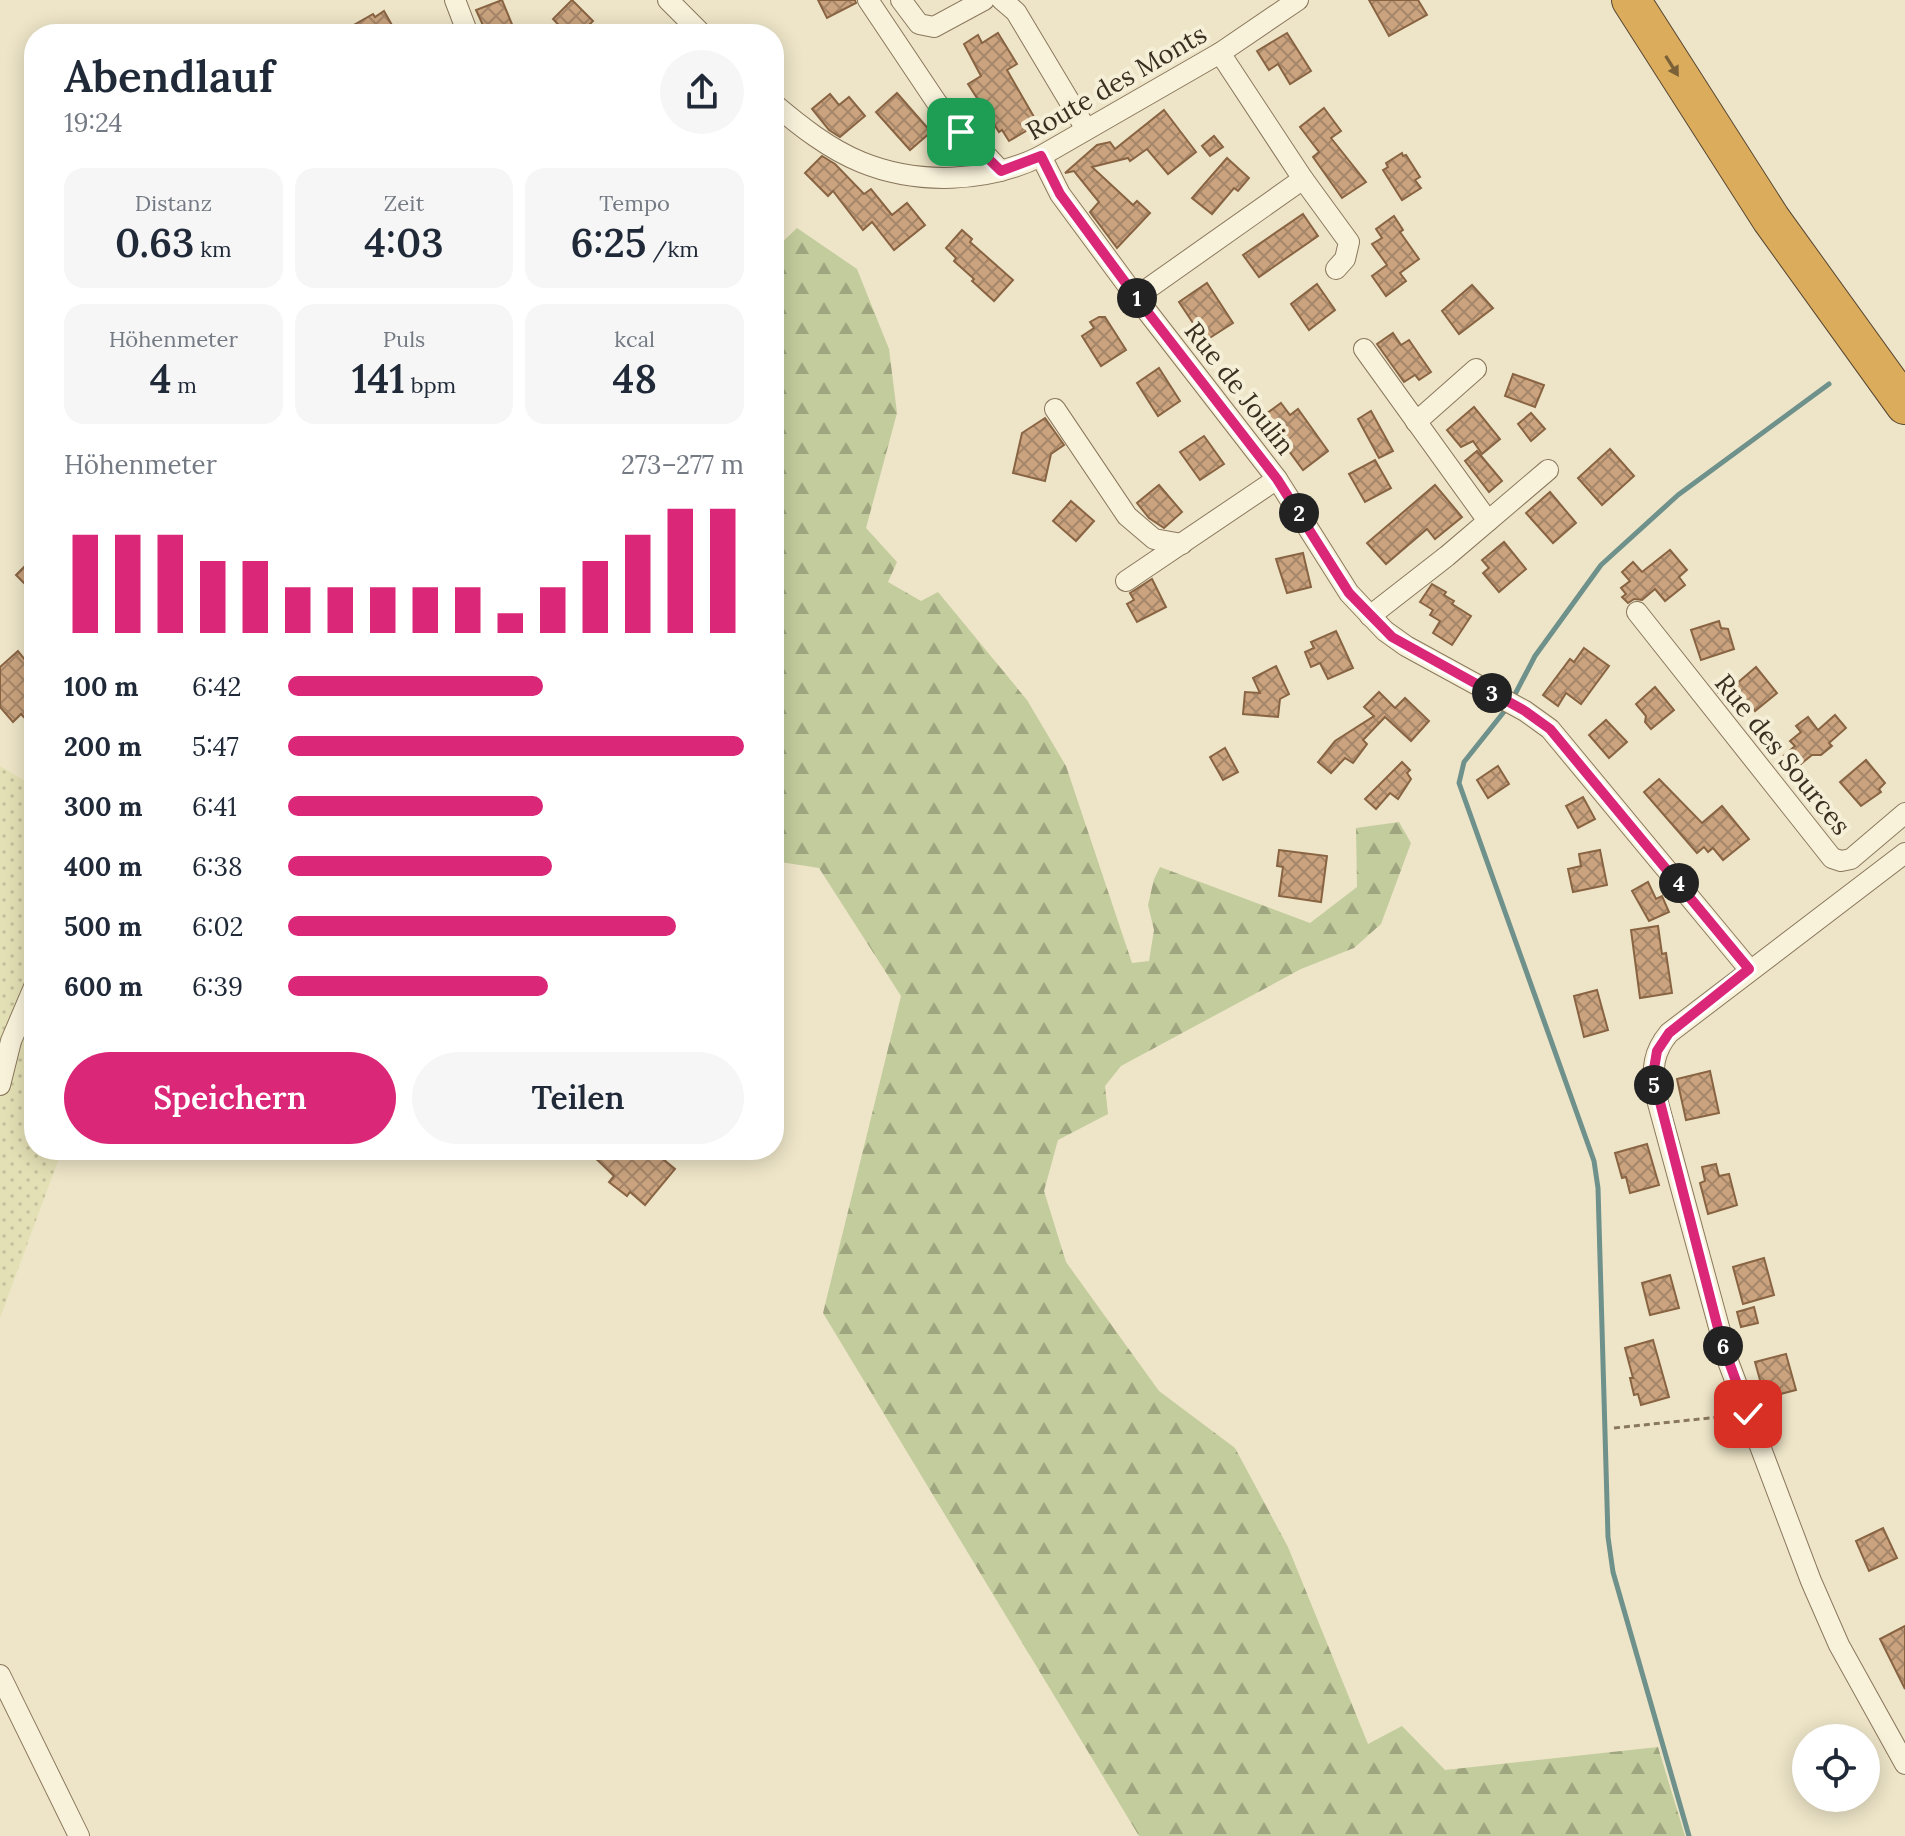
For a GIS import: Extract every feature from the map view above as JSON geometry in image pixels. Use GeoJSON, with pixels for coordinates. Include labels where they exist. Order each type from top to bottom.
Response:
{"type":"FeatureCollection","features":[{"type":"Feature","properties":{"kind":"highway"},"geometry":{"type":"LineString","coordinates":[[1631,0],[1771,219],[1905,405]]}},
{"type":"Feature","properties":{"kind":"highway"},"geometry":{"type":"LineString","coordinates":[[1662,0],[1770,170],[1905,366]]}},
{"type":"Feature","properties":{"kind":"highway"},"geometry":{"type":"LineString","coordinates":[[1845,322],[1869,376],[1905,426]]}},
{"type":"Feature","properties":{"kind":"street"},"geometry":{"type":"LineString","coordinates":[[455,0],[464,24]]}},
{"type":"Feature","properties":{"kind":"street"},"geometry":{"type":"LineString","coordinates":[[668,0],[692,24]]}},
{"type":"Feature","properties":{"kind":"street"},"geometry":{"type":"LineString","coordinates":[[868,0],[937,103],[1001,171]]}},
{"type":"Feature","properties":{"kind":"street"},"geometry":{"type":"LineString","coordinates":[[901,0],[919,24],[934,27],[984,0]]}},
{"type":"Feature","properties":{"kind":"street"},"geometry":{"type":"LineString","coordinates":[[1002,0],[1016,12],[1086,129]]}},
{"type":"Feature","properties":{"kind":"street","name":"Route des Monts"},"geometry":{"type":"LineString","coordinates":[[784,112],[847,156],[877,167],[944,177],[1001,171],[1041,156],[1220,53],[1298,0]]}},
{"type":"Feature","properties":{"kind":"street"},"geometry":{"type":"LineString","coordinates":[[1220,53],[1303,179],[1349,242],[1345,259],[1336,269]]}},
{"type":"Feature","properties":{"kind":"street","name":"Rue de Joulin"},"geometry":{"type":"LineString","coordinates":[[1041,156],[1060,194],[1277,479],[1336,577],[1370,616],[1406,646],[1512,704],[1538,720],[1561,740],[1749,969]]}},
{"type":"Feature","properties":{"kind":"street"},"geometry":{"type":"LineString","coordinates":[[1136,297],[1303,179]]}},
{"type":"Feature","properties":{"kind":"street"},"geometry":{"type":"LineString","coordinates":[[1364,349],[1488,521]]}},
{"type":"Feature","properties":{"kind":"street"},"geometry":{"type":"LineString","coordinates":[[1416,422],[1476,369]]}},
{"type":"Feature","properties":{"kind":"street"},"geometry":{"type":"LineString","coordinates":[[1055,409],[1127,516],[1154,539],[1182,544]]}},
{"type":"Feature","properties":{"kind":"street"},"geometry":{"type":"LineString","coordinates":[[1370,616],[1548,470]]}},
{"type":"Feature","properties":{"kind":"street"},"geometry":{"type":"LineString","coordinates":[[1126,581],[1277,479]]}},
{"type":"Feature","properties":{"kind":"street","name":"Rue des Sources"},"geometry":{"type":"LineString","coordinates":[[1637,612],[1832,858],[1841,861],[1851,859],[1905,813]]}},
{"type":"Feature","properties":{"kind":"street"},"geometry":{"type":"LineString","coordinates":[[1905,853],[1669,1033],[1657,1051],[1653,1075],[1721,1340],[1748,1414],[1811,1581],[1839,1645],[1905,1764]]}},
{"type":"Feature","properties":{"kind":"street"},"geometry":{"type":"LineString","coordinates":[[0,1085],[11,1041],[24,1010]]}},
{"type":"Feature","properties":{"kind":"street"},"geometry":{"type":"LineString","coordinates":[[0,1675],[79,1836]]}},
{"type":"Feature","properties":{"kind":"path"},"geometry":{"type":"LineString","coordinates":[[1614,1428],[1748,1414]]}},
{"type":"Feature","properties":{"kind":"shaded area"},"geometry":{"type":"Polygon","coordinates":[[[0,766],[24,780],[24,1160],[58,1160],[0,1318],[0,766]]]}},
{"type":"Feature","properties":{"kind":"green space"},"geometry":{"type":"Polygon","coordinates":[[[797,228],[857,269],[889,349],[897,413],[866,528],[897,562],[888,582],[921,601],[938,592],[1027,700],[1066,766],[1132,963],[1149,961],[1154,930],[1148,905],[1160,867],[1310,923],[1357,887],[1356,828],[1399,822],[1411,843],[1381,924],[1354,948],[1301,969],[1121,1066],[1105,1086],[1108,1114],[1058,1140],[1044,1191],[1066,1262],[1159,1391],[1235,1448],[1288,1547],[1368,1744],[1402,1726],[1445,1770],[1658,1747],[1685,1836],[1139,1836],[823,1313],[901,996],[819,868],[784,863],[784,240],[797,228]]]}},
{"type":"Feature","properties":{"kind":"building"},"geometry":{"type":"Polygon","coordinates":[[[502,0],[512,24],[482,24],[476,10],[502,0]]]}},
{"type":"Feature","properties":{"kind":"building"},"geometry":{"type":"Polygon","coordinates":[[[572,0],[593,21],[590,24],[558,24],[553,19],[572,0]]]}},
{"type":"Feature","properties":{"kind":"building"},"geometry":{"type":"Polygon","coordinates":[[[818,0],[855,0],[856,3],[827,18],[818,0]]]}},
{"type":"Feature","properties":{"kind":"building"},"geometry":{"type":"Polygon","coordinates":[[[1369,0],[1418,0],[1427,15],[1389,36],[1369,0]]]}},
{"type":"Feature","properties":{"kind":"building"},"geometry":{"type":"Polygon","coordinates":[[[384,11],[391,24],[356,24],[373,14],[375,17],[384,11]]]}},
{"type":"Feature","properties":{"kind":"building"},"geometry":{"type":"Polygon","coordinates":[[[998,33],[1017,64],[1007,70],[1038,124],[1009,141],[1002,130],[999,132],[968,84],[981,76],[964,44],[978,35],[982,43],[998,33]]]}},
{"type":"Feature","properties":{"kind":"building"},"geometry":{"type":"Polygon","coordinates":[[[1287,33],[1311,71],[1290,84],[1278,64],[1269,70],[1257,51],[1287,33]]]}},
{"type":"Feature","properties":{"kind":"building"},"geometry":{"type":"Polygon","coordinates":[[[897,93],[931,132],[910,150],[876,112],[897,93]]]}},
{"type":"Feature","properties":{"kind":"building"},"geometry":{"type":"Polygon","coordinates":[[[830,94],[839,105],[849,97],[865,116],[840,137],[829,130],[812,109],[830,94]]]}},
{"type":"Feature","properties":{"kind":"building"},"geometry":{"type":"Polygon","coordinates":[[[1324,108],[1341,131],[1331,138],[1366,182],[1342,198],[1313,157],[1319,152],[1300,127],[1324,108]]]}},
{"type":"Feature","properties":{"kind":"building"},"geometry":{"type":"Polygon","coordinates":[[[1164,110],[1196,152],[1168,174],[1147,149],[1130,161],[1128,158],[1092,167],[1133,205],[1137,201],[1150,213],[1117,248],[1090,212],[1099,202],[1074,171],[1065,173],[1097,145],[1110,142],[1115,149],[1164,110]]]}},
{"type":"Feature","properties":{"kind":"building"},"geometry":{"type":"Polygon","coordinates":[[[1214,136],[1223,147],[1210,156],[1202,146],[1214,136]]]}},
{"type":"Feature","properties":{"kind":"building"},"geometry":{"type":"Polygon","coordinates":[[[1402,153],[1420,177],[1415,180],[1421,188],[1402,200],[1383,170],[1388,167],[1386,163],[1402,153]]]}},
{"type":"Feature","properties":{"kind":"building"},"geometry":{"type":"Polygon","coordinates":[[[822,156],[835,164],[864,194],[871,189],[892,215],[907,203],[925,225],[894,250],[872,222],[863,230],[833,191],[828,196],[805,173],[822,156]]]}},
{"type":"Feature","properties":{"kind":"building"},"geometry":{"type":"Polygon","coordinates":[[[1227,158],[1249,178],[1238,191],[1234,188],[1212,214],[1192,198],[1227,158]]]}},
{"type":"Feature","properties":{"kind":"building"},"geometry":{"type":"Polygon","coordinates":[[[1303,214],[1318,236],[1259,277],[1243,255],[1303,214]]]}},
{"type":"Feature","properties":{"kind":"building"},"geometry":{"type":"Polygon","coordinates":[[[1394,216],[1403,230],[1400,232],[1419,259],[1400,273],[1406,281],[1386,296],[1372,276],[1387,265],[1372,244],[1382,238],[1376,229],[1394,216]]]}},
{"type":"Feature","properties":{"kind":"building"},"geometry":{"type":"Polygon","coordinates":[[[962,230],[972,239],[970,242],[1013,280],[994,301],[972,281],[974,279],[954,261],[956,258],[946,248],[962,230]]]}},
{"type":"Feature","properties":{"kind":"building"},"geometry":{"type":"Polygon","coordinates":[[[1207,283],[1233,323],[1205,341],[1179,302],[1207,283]]]}},
{"type":"Feature","properties":{"kind":"building"},"geometry":{"type":"Polygon","coordinates":[[[1317,284],[1335,310],[1309,330],[1291,304],[1317,284]]]}},
{"type":"Feature","properties":{"kind":"building"},"geometry":{"type":"Polygon","coordinates":[[[1472,285],[1493,308],[1459,334],[1442,311],[1472,285]]]}},
{"type":"Feature","properties":{"kind":"building"},"geometry":{"type":"Polygon","coordinates":[[[1105,317],[1126,350],[1101,366],[1082,336],[1094,328],[1090,322],[1105,317]]]}},
{"type":"Feature","properties":{"kind":"building"},"geometry":{"type":"Polygon","coordinates":[[[1393,333],[1401,345],[1409,340],[1431,372],[1419,380],[1415,375],[1404,382],[1377,344],[1393,333]]]}},
{"type":"Feature","properties":{"kind":"building"},"geometry":{"type":"Polygon","coordinates":[[[1159,368],[1180,401],[1158,416],[1137,383],[1159,368]]]}},
{"type":"Feature","properties":{"kind":"building"},"geometry":{"type":"Polygon","coordinates":[[[1513,374],[1544,385],[1535,407],[1505,396],[1513,374]]]}},
{"type":"Feature","properties":{"kind":"building"},"geometry":{"type":"Polygon","coordinates":[[[1281,403],[1290,415],[1298,409],[1328,451],[1303,470],[1263,416],[1281,403]]]}},
{"type":"Feature","properties":{"kind":"building"},"geometry":{"type":"Polygon","coordinates":[[[1474,407],[1500,439],[1482,454],[1473,441],[1461,447],[1447,430],[1474,407]]]}},
{"type":"Feature","properties":{"kind":"building"},"geometry":{"type":"Polygon","coordinates":[[[1371,411],[1393,451],[1379,458],[1358,419],[1371,411]]]}},
{"type":"Feature","properties":{"kind":"building"},"geometry":{"type":"Polygon","coordinates":[[[1531,413],[1545,429],[1531,441],[1518,424],[1531,413]]]}},
{"type":"Feature","properties":{"kind":"building"},"geometry":{"type":"Polygon","coordinates":[[[1045,418],[1064,445],[1051,454],[1045,481],[1013,473],[1022,433],[1045,418]]]}},
{"type":"Feature","properties":{"kind":"building"},"geometry":{"type":"Polygon","coordinates":[[[1204,436],[1224,464],[1200,480],[1180,452],[1204,436]]]}},
{"type":"Feature","properties":{"kind":"building"},"geometry":{"type":"Polygon","coordinates":[[[1610,449],[1634,476],[1602,505],[1578,478],[1610,449]]]}},
{"type":"Feature","properties":{"kind":"building"},"geometry":{"type":"Polygon","coordinates":[[[1477,451],[1502,481],[1489,492],[1465,461],[1477,451]]]}},
{"type":"Feature","properties":{"kind":"building"},"geometry":{"type":"Polygon","coordinates":[[[1375,460],[1391,488],[1365,502],[1349,474],[1375,460]]]}},
{"type":"Feature","properties":{"kind":"building"},"geometry":{"type":"Polygon","coordinates":[[[1159,485],[1182,512],[1164,528],[1149,518],[1137,503],[1159,485]]]}},
{"type":"Feature","properties":{"kind":"building"},"geometry":{"type":"Polygon","coordinates":[[[1435,485],[1462,517],[1435,539],[1427,529],[1386,564],[1367,543],[1435,485]]]}},
{"type":"Feature","properties":{"kind":"building"},"geometry":{"type":"Polygon","coordinates":[[[1550,492],[1576,523],[1553,543],[1526,513],[1550,492]]]}},
{"type":"Feature","properties":{"kind":"building"},"geometry":{"type":"Polygon","coordinates":[[[1071,501],[1094,521],[1076,541],[1053,521],[1071,501]]]}},
{"type":"Feature","properties":{"kind":"building"},"geometry":{"type":"Polygon","coordinates":[[[1504,542],[1526,569],[1499,592],[1483,573],[1489,568],[1482,560],[1504,542]]]}},
{"type":"Feature","properties":{"kind":"building"},"geometry":{"type":"Polygon","coordinates":[[[1670,550],[1687,570],[1679,577],[1685,585],[1665,601],[1655,589],[1642,600],[1634,599],[1628,603],[1622,597],[1626,594],[1621,588],[1630,581],[1622,572],[1633,562],[1642,572],[1670,550]]]}},
{"type":"Feature","properties":{"kind":"building"},"geometry":{"type":"Polygon","coordinates":[[[1303,553],[1311,587],[1287,593],[1276,559],[1303,553]]]}},
{"type":"Feature","properties":{"kind":"building"},"geometry":{"type":"Polygon","coordinates":[[[24,567],[24,583],[16,575],[24,567]]]}},
{"type":"Feature","properties":{"kind":"building"},"geometry":{"type":"Polygon","coordinates":[[[1152,579],[1166,607],[1137,622],[1127,604],[1134,600],[1130,593],[1152,579]]]}},
{"type":"Feature","properties":{"kind":"building"},"geometry":{"type":"Polygon","coordinates":[[[1432,584],[1446,592],[1444,595],[1454,601],[1452,604],[1471,616],[1452,645],[1433,633],[1440,621],[1430,615],[1433,610],[1420,602],[1432,584]]]}},
{"type":"Feature","properties":{"kind":"building"},"geometry":{"type":"Polygon","coordinates":[[[1719,621],[1721,628],[1728,629],[1734,649],[1701,660],[1691,630],[1719,621]]]}},
{"type":"Feature","properties":{"kind":"building"},"geometry":{"type":"Polygon","coordinates":[[[1336,631],[1353,668],[1328,679],[1320,663],[1311,667],[1305,652],[1314,648],[1311,642],[1336,631]]]}},
{"type":"Feature","properties":{"kind":"building"},"geometry":{"type":"Polygon","coordinates":[[[1584,648],[1609,666],[1581,704],[1566,693],[1558,706],[1543,695],[1570,659],[1574,662],[1584,648]]]}},
{"type":"Feature","properties":{"kind":"building"},"geometry":{"type":"Polygon","coordinates":[[[18,651],[24,658],[24,717],[21,714],[13,722],[0,707],[0,667],[18,651]]]}},
{"type":"Feature","properties":{"kind":"building"},"geometry":{"type":"Polygon","coordinates":[[[1276,666],[1289,694],[1280,699],[1278,717],[1243,714],[1245,692],[1260,693],[1253,678],[1276,666]]]}},
{"type":"Feature","properties":{"kind":"building"},"geometry":{"type":"Polygon","coordinates":[[[1756,667],[1777,693],[1755,711],[1741,695],[1728,705],[1715,689],[1729,678],[1735,685],[1756,667]]]}},
{"type":"Feature","properties":{"kind":"building"},"geometry":{"type":"Polygon","coordinates":[[[1655,687],[1674,710],[1651,729],[1645,722],[1646,716],[1636,704],[1655,687]]]}},
{"type":"Feature","properties":{"kind":"building"},"geometry":{"type":"Polygon","coordinates":[[[1379,692],[1395,708],[1405,698],[1429,721],[1411,741],[1385,717],[1363,740],[1367,744],[1353,763],[1345,758],[1331,773],[1318,762],[1335,741],[1374,716],[1364,707],[1379,692]]]}},
{"type":"Feature","properties":{"kind":"building"},"geometry":{"type":"Polygon","coordinates":[[[1835,715],[1846,728],[1821,755],[1812,755],[1792,771],[1781,758],[1795,746],[1790,741],[1801,732],[1796,726],[1808,717],[1818,730],[1835,715]]]}},
{"type":"Feature","properties":{"kind":"building"},"geometry":{"type":"Polygon","coordinates":[[[1606,720],[1627,742],[1609,758],[1589,735],[1606,720]]]}},
{"type":"Feature","properties":{"kind":"building"},"geometry":{"type":"Polygon","coordinates":[[[1225,748],[1238,772],[1223,780],[1210,757],[1225,748]]]}},
{"type":"Feature","properties":{"kind":"building"},"geometry":{"type":"Polygon","coordinates":[[[1866,760],[1885,783],[1879,789],[1881,792],[1861,806],[1840,782],[1866,760]]]}},
{"type":"Feature","properties":{"kind":"building"},"geometry":{"type":"Polygon","coordinates":[[[1402,762],[1410,770],[1407,773],[1411,779],[1398,799],[1390,793],[1376,809],[1365,799],[1402,762]]]}},
{"type":"Feature","properties":{"kind":"building"},"geometry":{"type":"Polygon","coordinates":[[[1498,766],[1509,784],[1488,798],[1477,780],[1498,766]]]}},
{"type":"Feature","properties":{"kind":"building"},"geometry":{"type":"Polygon","coordinates":[[[1659,779],[1702,823],[1722,806],[1749,839],[1723,860],[1713,848],[1708,852],[1704,847],[1697,853],[1644,792],[1659,779]]]}},
{"type":"Feature","properties":{"kind":"building"},"geometry":{"type":"Polygon","coordinates":[[[1583,797],[1595,819],[1578,828],[1566,806],[1583,797]]]}},
{"type":"Feature","properties":{"kind":"building"},"geometry":{"type":"Polygon","coordinates":[[[1279,850],[1327,856],[1321,902],[1279,896],[1283,867],[1277,866],[1279,850]]]}},
{"type":"Feature","properties":{"kind":"building"},"geometry":{"type":"Polygon","coordinates":[[[1600,850],[1607,885],[1573,892],[1568,869],[1581,866],[1579,854],[1600,850]]]}},
{"type":"Feature","properties":{"kind":"building"},"geometry":{"type":"Polygon","coordinates":[[[1648,882],[1656,899],[1662,896],[1669,912],[1649,921],[1632,891],[1648,882]]]}},
{"type":"Feature","properties":{"kind":"building"},"geometry":{"type":"Polygon","coordinates":[[[1658,926],[1672,993],[1640,998],[1631,930],[1658,926]]]}},
{"type":"Feature","properties":{"kind":"building"},"geometry":{"type":"Polygon","coordinates":[[[1597,990],[1608,1030],[1584,1037],[1574,996],[1597,990]]]}},
{"type":"Feature","properties":{"kind":"building"},"geometry":{"type":"Polygon","coordinates":[[[1710,1071],[1719,1113],[1686,1120],[1677,1079],[1710,1071]]]}},
{"type":"Feature","properties":{"kind":"building"},"geometry":{"type":"Polygon","coordinates":[[[1647,1144],[1659,1185],[1630,1193],[1615,1153],[1647,1144]]]}},
{"type":"Feature","properties":{"kind":"building"},"geometry":{"type":"Polygon","coordinates":[[[597,1160],[664,1160],[675,1169],[645,1205],[630,1192],[627,1196],[609,1182],[614,1176],[597,1160]]]}},
{"type":"Feature","properties":{"kind":"building"},"geometry":{"type":"Polygon","coordinates":[[[1716,1164],[1719,1176],[1729,1174],[1737,1205],[1708,1214],[1700,1183],[1705,1181],[1702,1167],[1716,1164]]]}},
{"type":"Feature","properties":{"kind":"building"},"geometry":{"type":"Polygon","coordinates":[[[1764,1258],[1774,1295],[1743,1304],[1733,1267],[1764,1258]]]}},
{"type":"Feature","properties":{"kind":"building"},"geometry":{"type":"Polygon","coordinates":[[[1670,1275],[1679,1308],[1650,1315],[1642,1283],[1670,1275]]]}},
{"type":"Feature","properties":{"kind":"building"},"geometry":{"type":"Polygon","coordinates":[[[1754,1307],[1758,1323],[1741,1327],[1737,1312],[1754,1307]]]}},
{"type":"Feature","properties":{"kind":"building"},"geometry":{"type":"Polygon","coordinates":[[[1653,1340],[1669,1397],[1641,1405],[1638,1394],[1634,1395],[1625,1348],[1653,1340]]]}},
{"type":"Feature","properties":{"kind":"building"},"geometry":{"type":"Polygon","coordinates":[[[1786,1354],[1796,1390],[1765,1398],[1755,1362],[1786,1354]]]}},
{"type":"Feature","properties":{"kind":"building"},"geometry":{"type":"Polygon","coordinates":[[[1883,1528],[1897,1558],[1869,1571],[1856,1541],[1883,1528]]]}},
{"type":"Feature","properties":{"kind":"building"},"geometry":{"type":"Polygon","coordinates":[[[1905,1626],[1905,1689],[1880,1639],[1905,1626]]]}},
{"type":"Feature","properties":{"kind":"waterway"},"geometry":{"type":"LineString","coordinates":[[1512,700],[1535,656],[1601,565],[1678,495],[1829,384]]}},
{"type":"Feature","properties":{"kind":"waterway"},"geometry":{"type":"LineString","coordinates":[[1507,708],[1464,762],[1459,783],[1594,1161],[1598,1188],[1608,1537],[1613,1572],[1689,1836]]}},
{"type":"Feature","properties":{"kind":"route"},"geometry":{"type":"LineString","coordinates":[[961,132],[1001,171],[1041,156],[1060,194],[1277,479],[1336,577],[1349,593],[1392,637],[1525,711],[1550,729],[1749,969],[1669,1033],[1661,1042],[1653,1063],[1655,1092],[1721,1340],[1748,1414]]}}]}
